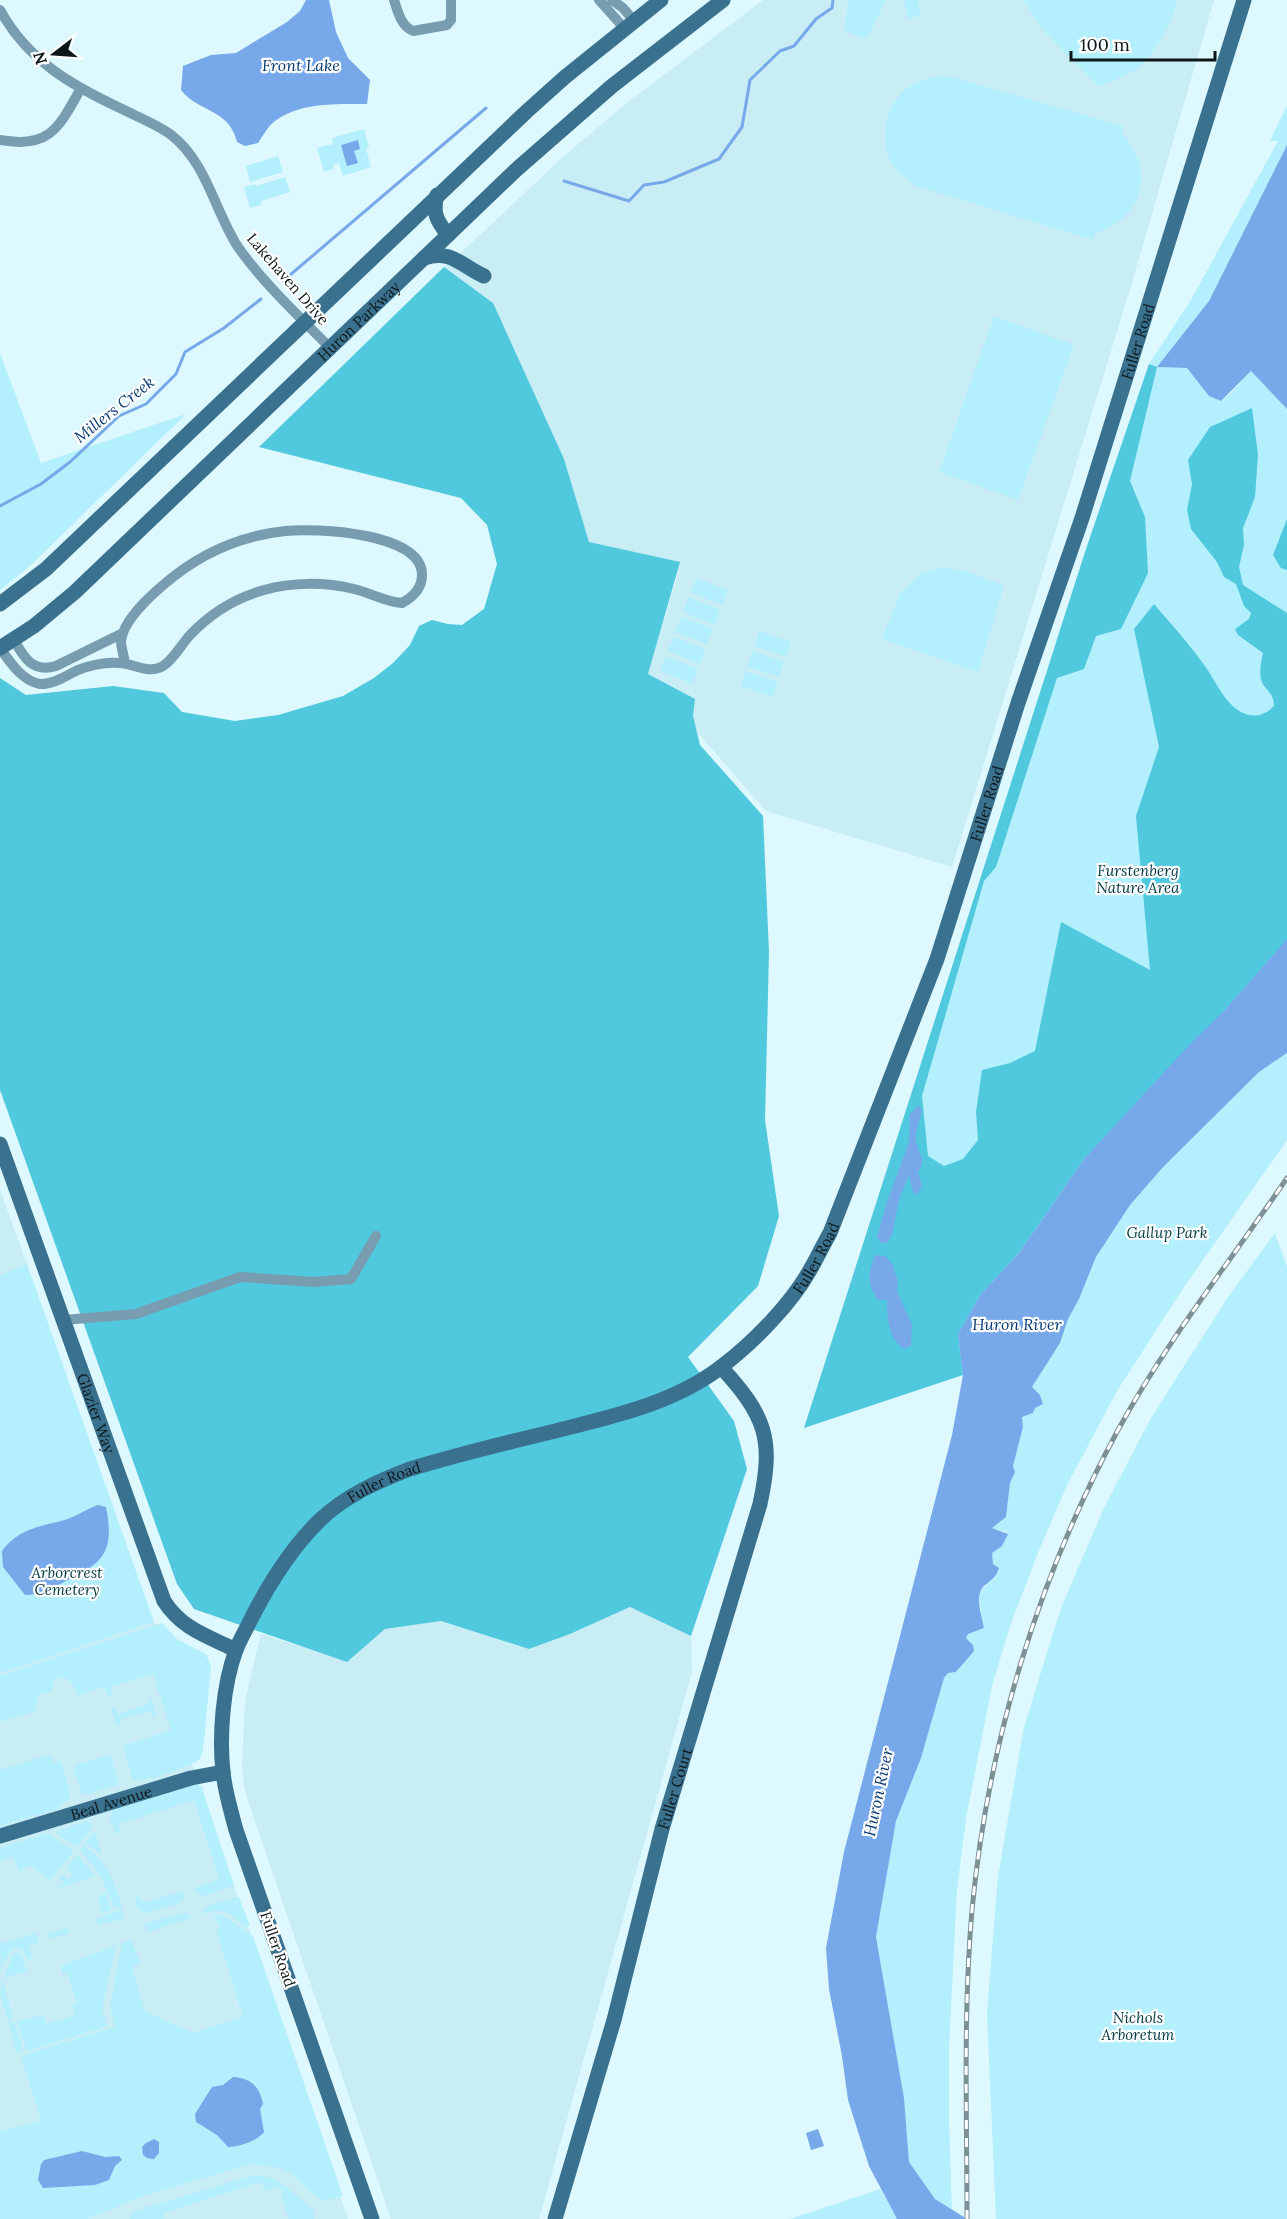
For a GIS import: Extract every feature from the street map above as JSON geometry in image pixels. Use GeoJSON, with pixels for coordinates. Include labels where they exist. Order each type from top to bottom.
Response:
{"type":"FeatureCollection","features":[{"type":"Feature","properties":{"kind":"main road"},"geometry":{"type":"LineString","coordinates":[[0,604],[46,569],[526,112],[662,0]]}},
{"type":"Feature","properties":{"kind":"main road","name":"Huron Parkway"},"geometry":{"type":"LineString","coordinates":[[0,648],[14,640],[75,592],[448,235],[579,114],[723,0]]}},
{"type":"Feature","properties":{"kind":"main road","name":"Fuller Road"},"geometry":{"type":"LineString","coordinates":[[372,2219],[236,1830],[223,1772],[222,1739],[224,1706],[236,1650],[261,1599],[293,1549],[321,1519],[353,1495],[381,1480],[410,1469],[620,1414],[663,1399],[696,1383],[721,1367],[760,1332],[783,1307],[809,1272],[830,1233],[937,959],[1018,703],[1082,518],[1244,0]]}},
{"type":"Feature","properties":{"kind":"main road"},"geometry":{"type":"LineString","coordinates":[[437,195],[434,213],[438,223],[448,235]]}},
{"type":"Feature","properties":{"kind":"main road"},"geometry":{"type":"LineString","coordinates":[[424,258],[446,255],[484,276]]}},
{"type":"Feature","properties":{"kind":"main road","name":"Glazier Way"},"geometry":{"type":"LineString","coordinates":[[0,1144],[164,1601],[174,1616],[188,1627],[236,1650]]}},
{"type":"Feature","properties":{"kind":"main road","name":"Fuller Court"},"geometry":{"type":"LineString","coordinates":[[555,2219],[614,2020],[662,1829],[757,1514],[767,1470],[766,1446],[758,1416],[741,1388],[721,1367]]}},
{"type":"Feature","properties":{"kind":"main road","name":"Beal Avenue"},"geometry":{"type":"LineString","coordinates":[[0,1836],[191,1778],[223,1772]]}},
{"type":"Feature","properties":{"kind":"street"},"geometry":{"type":"LineString","coordinates":[[394,0],[399,15],[408,29],[413,31],[447,25],[451,20],[450,0]]}},
{"type":"Feature","properties":{"kind":"street"},"geometry":{"type":"LineString","coordinates":[[599,0],[629,25]]}},
{"type":"Feature","properties":{"kind":"street"},"geometry":{"type":"LineString","coordinates":[[612,0],[623,8],[629,25]]}},
{"type":"Feature","properties":{"kind":"street","name":"Lakehaven Drive"},"geometry":{"type":"LineString","coordinates":[[0,10],[9,26],[36,56],[80,90],[158,127],[179,142],[197,163],[239,248],[330,348]]}},
{"type":"Feature","properties":{"kind":"street"},"geometry":{"type":"LineString","coordinates":[[0,140],[34,140],[45,137],[59,126],[80,90]]}},
{"type":"Feature","properties":{"kind":"street"},"geometry":{"type":"LineString","coordinates":[[0,648],[20,673],[29,681],[39,684],[56,681],[100,664],[125,663],[145,669],[162,667],[190,635],[215,613],[244,597],[264,590],[294,585],[330,585],[355,589],[392,602],[402,603],[418,592],[422,570],[419,561],[403,549],[361,535],[310,530],[260,535],[208,554],[176,574],[155,592],[135,614],[123,633],[122,646],[125,663]]}},
{"type":"Feature","properties":{"kind":"street"},"geometry":{"type":"LineString","coordinates":[[14,640],[30,663],[47,669],[123,633]]}},
{"type":"Feature","properties":{"kind":"street"},"geometry":{"type":"LineString","coordinates":[[63,1320],[136,1314],[240,1277],[314,1282],[351,1279],[376,1236]]}},
{"type":"Feature","properties":{"kind":"shaded area"},"geometry":{"type":"Polygon","coordinates":[[[763,0],[1214,0],[1131,286],[952,867],[766,811],[647,675],[679,571],[585,546],[419,292],[563,157],[629,101],[763,0]]]}},
{"type":"Feature","properties":{"kind":"shaded area"},"geometry":{"type":"Polygon","coordinates":[[[444,267],[493,303],[564,459],[589,542],[680,562],[648,674],[695,699],[693,716],[700,745],[763,816],[769,952],[765,1120],[779,1216],[758,1286],[688,1357],[734,1421],[747,1469],[691,1636],[630,1607],[570,1634],[529,1649],[441,1621],[385,1629],[347,1662],[194,1609],[177,1584],[0,1090],[0,678],[26,695],[113,686],[164,693],[182,712],[235,721],[278,715],[343,696],[374,678],[410,645],[419,626],[432,620],[462,625],[484,609],[497,564],[487,525],[461,498],[259,447],[444,267]]]}},
{"type":"Feature","properties":{"kind":"shaded area","name":"Furstenberg Nature Area"},"geometry":{"type":"Polygon","coordinates":[[[1149,364],[1157,367],[1130,481],[1145,517],[1148,573],[1121,629],[1096,636],[1084,669],[1057,678],[996,867],[984,881],[922,1096],[928,1156],[944,1166],[963,1159],[978,1140],[976,1112],[982,1070],[1010,1063],[1035,1051],[1061,922],[1150,970],[1136,816],[1159,747],[1134,629],[1154,604],[1194,652],[1235,708],[1255,716],[1267,712],[1274,706],[1272,696],[1261,677],[1263,653],[1238,635],[1235,629],[1249,619],[1251,613],[1244,606],[1236,584],[1224,577],[1217,562],[1191,529],[1187,510],[1192,484],[1188,460],[1210,427],[1252,408],[1258,455],[1255,497],[1243,528],[1244,545],[1239,567],[1243,585],[1287,613],[1287,940],[1225,1010],[1084,1159],[1019,1253],[981,1294],[958,1334],[963,1375],[804,1428],[1086,549],[1149,364]]]}},
{"type":"Feature","properties":{"kind":"shaded area"},"geometry":{"type":"Polygon","coordinates":[[[1287,519],[1287,570],[1281,568],[1273,555],[1287,519]]]}},
{"type":"Feature","properties":{"kind":"shaded area"},"geometry":{"type":"Polygon","coordinates":[[[0,1190],[27,1264],[0,1275],[0,1190]]]}},
{"type":"Feature","properties":{"kind":"shaded area"},"geometry":{"type":"Polygon","coordinates":[[[630,1607],[691,1636],[692,1672],[539,2219],[391,2219],[244,1785],[242,1764],[245,1701],[261,1634],[347,1661],[385,1629],[441,1621],[529,1649],[570,1634],[630,1607]]]}},
{"type":"Feature","properties":{"kind":"shaded area"},"geometry":{"type":"Polygon","coordinates":[[[154,1622],[166,1634],[191,1761],[348,2219],[0,2219],[0,1673],[154,1622]]]}},
{"type":"Feature","properties":{"kind":"green space"},"geometry":{"type":"Polygon","coordinates":[[[849,0],[886,0],[868,37],[863,38],[844,30],[849,0]]]}},
{"type":"Feature","properties":{"kind":"green space"},"geometry":{"type":"Polygon","coordinates":[[[904,0],[920,0],[918,5],[921,15],[908,19],[904,0]]]}},
{"type":"Feature","properties":{"kind":"green space"},"geometry":{"type":"Polygon","coordinates":[[[1024,0],[1177,0],[1168,26],[1141,66],[1099,87],[1040,27],[1024,0]]]}},
{"type":"Feature","properties":{"kind":"green space"},"geometry":{"type":"Polygon","coordinates":[[[937,76],[951,77],[1123,126],[1122,133],[1133,147],[1139,162],[1140,191],[1134,204],[1125,216],[1112,226],[1096,233],[1093,240],[916,186],[897,171],[889,159],[885,137],[888,115],[899,96],[907,88],[937,76]]]}},
{"type":"Feature","properties":{"kind":"green space","name":"Furstenberg Nature Area"},"geometry":{"type":"Polygon","coordinates":[[[1287,105],[1287,145],[1209,301],[1158,367],[1187,368],[1209,395],[1220,401],[1228,396],[1251,371],[1287,409],[1287,939],[1224,1011],[1192,1042],[1050,1209],[1019,1253],[963,1375],[804,1428],[1087,547],[1128,566],[1104,501],[1109,480],[1149,364],[1191,300],[1278,141],[1270,141],[1287,105]]]}},
{"type":"Feature","properties":{"kind":"green space"},"geometry":{"type":"Polygon","coordinates":[[[364,129],[371,167],[343,176],[339,163],[333,165],[334,169],[324,172],[317,148],[333,144],[332,138],[364,129]]]}},
{"type":"Feature","properties":{"kind":"green space"},"geometry":{"type":"Polygon","coordinates":[[[278,156],[283,172],[250,182],[246,166],[278,156]]]}},
{"type":"Feature","properties":{"kind":"green space"},"geometry":{"type":"Polygon","coordinates":[[[285,177],[290,192],[261,201],[261,205],[250,208],[244,187],[255,184],[256,186],[285,177]]]}},
{"type":"Feature","properties":{"kind":"green space"},"geometry":{"type":"Polygon","coordinates":[[[994,316],[1074,345],[1018,500],[939,472],[994,316]]]}},
{"type":"Feature","properties":{"kind":"green space"},"geometry":{"type":"Polygon","coordinates":[[[0,353],[41,463],[186,414],[31,565],[0,590],[0,353]]]}},
{"type":"Feature","properties":{"kind":"green space"},"geometry":{"type":"Polygon","coordinates":[[[943,567],[969,572],[1004,586],[978,672],[882,639],[900,593],[919,574],[943,567]]]}},
{"type":"Feature","properties":{"kind":"green space"},"geometry":{"type":"Polygon","coordinates":[[[696,578],[728,590],[722,605],[691,592],[696,578]]]}},
{"type":"Feature","properties":{"kind":"green space"},"geometry":{"type":"Polygon","coordinates":[[[689,597],[720,610],[715,625],[683,612],[689,597]]]}},
{"type":"Feature","properties":{"kind":"green space"},"geometry":{"type":"Polygon","coordinates":[[[681,617],[713,629],[707,644],[675,632],[681,617]]]}},
{"type":"Feature","properties":{"kind":"green space"},"geometry":{"type":"Polygon","coordinates":[[[759,631],[791,642],[786,657],[754,646],[759,631]]]}},
{"type":"Feature","properties":{"kind":"green space"},"geometry":{"type":"Polygon","coordinates":[[[674,637],[705,649],[700,664],[668,651],[674,637]]]}},
{"type":"Feature","properties":{"kind":"green space"},"geometry":{"type":"Polygon","coordinates":[[[752,651],[784,662],[779,677],[747,666],[752,651]]]}},
{"type":"Feature","properties":{"kind":"green space"},"geometry":{"type":"Polygon","coordinates":[[[666,656],[698,669],[692,684],[660,671],[666,656]]]}},
{"type":"Feature","properties":{"kind":"green space"},"geometry":{"type":"Polygon","coordinates":[[[746,671],[778,682],[773,697],[741,686],[746,671]]]}},
{"type":"Feature","properties":{"kind":"green space","name":"Gallup Park"},"geometry":{"type":"Polygon","coordinates":[[[1287,1053],[1287,1140],[1182,1290],[1117,1391],[1067,1485],[1037,1555],[1010,1626],[992,1686],[966,1818],[957,1889],[949,2047],[952,2210],[935,2199],[909,2162],[904,2098],[876,1937],[896,1821],[921,1758],[944,1678],[948,1673],[957,1672],[969,1655],[973,1645],[966,1638],[980,1614],[981,1592],[995,1578],[991,1553],[1002,1546],[1007,1532],[992,1528],[1006,1517],[1010,1483],[1014,1472],[1013,1466],[1023,1428],[1022,1417],[1033,1413],[1040,1395],[1032,1387],[1060,1343],[1068,1319],[1096,1257],[1130,1205],[1163,1166],[1259,1072],[1287,1053]]]}},
{"type":"Feature","properties":{"kind":"green space","name":"Nichols Arboretum"},"geometry":{"type":"Polygon","coordinates":[[[1275,1233],[1287,1267],[1287,2219],[996,2219],[987,2013],[998,1876],[1024,1727],[1061,1608],[1104,1508],[1151,1418],[1228,1297],[1275,1233]]]}},
{"type":"Feature","properties":{"kind":"green space","name":"Arborcrest Cemetery"},"geometry":{"type":"Polygon","coordinates":[[[27,1264],[154,1622],[0,1673],[0,1275],[27,1264]]]}},
{"type":"Feature","properties":{"kind":"green space"},"geometry":{"type":"Polygon","coordinates":[[[162,1623],[177,1639],[206,1654],[211,1667],[203,1750],[200,1759],[194,1763],[155,1778],[133,1780],[123,1746],[171,1730],[153,1674],[111,1687],[113,1694],[111,1696],[108,1696],[104,1687],[77,1696],[73,1685],[68,1680],[56,1678],[52,1691],[38,1695],[35,1711],[0,1722],[0,1676],[162,1623]]]}},
{"type":"Feature","properties":{"kind":"green space"},"geometry":{"type":"Polygon","coordinates":[[[148,1696],[154,1706],[155,1717],[152,1717],[150,1711],[120,1720],[121,1726],[116,1726],[111,1708],[114,1707],[117,1714],[148,1704],[148,1696]]]}},
{"type":"Feature","properties":{"kind":"green space"},"geometry":{"type":"Polygon","coordinates":[[[51,1754],[53,1763],[61,1761],[70,1792],[68,1800],[61,1803],[58,1809],[0,1825],[0,1770],[51,1754]]]}},
{"type":"Feature","properties":{"kind":"green space"},"geometry":{"type":"Polygon","coordinates":[[[110,1754],[119,1784],[89,1794],[82,1793],[73,1769],[76,1765],[110,1754]]]}},
{"type":"Feature","properties":{"kind":"green space"},"geometry":{"type":"Polygon","coordinates":[[[196,1784],[203,1787],[234,1885],[204,1896],[196,1893],[194,1888],[219,1879],[194,1800],[119,1824],[121,1832],[118,1834],[115,1833],[110,1818],[114,1809],[196,1784]]]}},
{"type":"Feature","properties":{"kind":"green space"},"geometry":{"type":"Polygon","coordinates":[[[89,1822],[93,1826],[75,1846],[55,1832],[89,1822]]]}},
{"type":"Feature","properties":{"kind":"green space"},"geometry":{"type":"Polygon","coordinates":[[[95,1831],[102,1855],[85,1843],[95,1831]]]}},
{"type":"Feature","properties":{"kind":"green space"},"geometry":{"type":"Polygon","coordinates":[[[48,1833],[74,1851],[50,1881],[30,1865],[19,1872],[13,1856],[0,1861],[0,1848],[48,1833]]]}},
{"type":"Feature","properties":{"kind":"green space"},"geometry":{"type":"Polygon","coordinates":[[[83,1846],[104,1864],[113,1880],[122,1906],[114,1909],[101,1878],[80,1851],[83,1846]]]}},
{"type":"Feature","properties":{"kind":"green space"},"geometry":{"type":"Polygon","coordinates":[[[77,1854],[95,1876],[59,1888],[54,1884],[61,1887],[64,1882],[59,1878],[61,1875],[69,1880],[73,1875],[66,1869],[77,1854]]]}},
{"type":"Feature","properties":{"kind":"green space"},"geometry":{"type":"Polygon","coordinates":[[[184,1891],[185,1898],[180,1903],[143,1914],[135,1898],[138,1895],[143,1903],[184,1891]]]}},
{"type":"Feature","properties":{"kind":"green space"},"geometry":{"type":"Polygon","coordinates":[[[106,1893],[111,1910],[101,1913],[98,1896],[106,1893]]]}},
{"type":"Feature","properties":{"kind":"green space"},"geometry":{"type":"Polygon","coordinates":[[[239,1897],[250,1926],[245,1927],[221,1911],[203,1914],[203,1909],[207,1906],[239,1897]]]}},
{"type":"Feature","properties":{"kind":"green space"},"geometry":{"type":"Polygon","coordinates":[[[122,1909],[124,1918],[98,1926],[96,1919],[122,1909]]]}},
{"type":"Feature","properties":{"kind":"green space"},"geometry":{"type":"Polygon","coordinates":[[[188,1913],[192,1918],[147,1932],[144,1924],[188,1913]]]}},
{"type":"Feature","properties":{"kind":"green space"},"geometry":{"type":"Polygon","coordinates":[[[213,1915],[222,1915],[253,1936],[343,2196],[324,2201],[281,2168],[252,2164],[146,2195],[87,2219],[0,2219],[0,2131],[41,2121],[21,2056],[115,2027],[110,2008],[122,1943],[132,1940],[140,1964],[132,1967],[145,2011],[193,2033],[243,2017],[216,1930],[220,1927],[213,1915]]]}},
{"type":"Feature","properties":{"kind":"green space"},"geometry":{"type":"Polygon","coordinates":[[[68,1927],[69,1934],[47,1939],[46,1934],[68,1927]]]}},
{"type":"Feature","properties":{"kind":"green space"},"geometry":{"type":"Polygon","coordinates":[[[36,1933],[39,1942],[29,1947],[33,1958],[28,1960],[22,1949],[15,1948],[10,1951],[1,1970],[0,1944],[36,1933]]]}},
{"type":"Feature","properties":{"kind":"green space"},"geometry":{"type":"Polygon","coordinates":[[[116,1945],[102,2009],[107,2026],[27,2051],[17,2021],[43,2015],[47,2024],[75,2015],[72,2004],[77,2002],[67,1973],[63,1974],[61,1966],[116,1945]]]}},
{"type":"Feature","properties":{"kind":"green space"},"geometry":{"type":"Polygon","coordinates":[[[16,1952],[22,1955],[27,1971],[4,1978],[13,1954],[16,1952]]]}},
{"type":"Feature","properties":{"kind":"green space"},"geometry":{"type":"Polygon","coordinates":[[[2,1979],[13,2018],[8,2020],[0,1995],[2,1979]]]}},
{"type":"Feature","properties":{"kind":"green space"},"geometry":{"type":"Polygon","coordinates":[[[14,2020],[23,2050],[17,2053],[8,2022],[14,2020]]]}},
{"type":"Feature","properties":{"kind":"green space"},"geometry":{"type":"Polygon","coordinates":[[[254,2175],[272,2178],[287,2187],[314,2211],[314,2219],[289,2219],[281,2195],[282,2190],[274,2187],[265,2191],[261,2182],[164,2213],[164,2219],[129,2219],[132,2213],[138,2210],[254,2175]]]}},
{"type":"Feature","properties":{"kind":"green space"},"geometry":{"type":"Polygon","coordinates":[[[880,2189],[897,2219],[790,2219],[880,2189]]]}},
{"type":"Feature","properties":{"kind":"water","name":"Front Lake"},"geometry":{"type":"Polygon","coordinates":[[[306,0],[329,0],[336,32],[348,58],[370,80],[367,104],[319,105],[296,110],[272,123],[258,143],[245,146],[237,142],[233,131],[221,117],[196,103],[181,90],[183,66],[211,55],[236,53],[287,22],[300,11],[306,0]]]}},
{"type":"Feature","properties":{"kind":"water"},"geometry":{"type":"Polygon","coordinates":[[[358,140],[360,149],[354,151],[358,163],[347,166],[341,145],[358,140]]]}},
{"type":"Feature","properties":{"kind":"water"},"geometry":{"type":"Polygon","coordinates":[[[1287,145],[1287,409],[1251,371],[1221,401],[1209,396],[1187,368],[1157,367],[1209,301],[1287,145]]]}},
{"type":"Feature","properties":{"kind":"water","name":"Huron River"},"geometry":{"type":"Polygon","coordinates":[[[1287,939],[1287,1053],[1259,1072],[1164,1166],[1130,1205],[1096,1257],[1068,1319],[1060,1343],[1032,1387],[1040,1395],[1043,1404],[1035,1408],[1033,1413],[1022,1417],[1023,1427],[1013,1466],[1015,1472],[1010,1483],[1006,1517],[992,1528],[1008,1534],[1002,1546],[992,1553],[993,1564],[999,1568],[998,1571],[981,1590],[980,1606],[984,1628],[968,1634],[966,1638],[973,1645],[974,1651],[956,1672],[948,1673],[944,1678],[921,1758],[896,1821],[876,1937],[904,2098],[909,2162],[935,2199],[967,2219],[897,2219],[869,2166],[848,2100],[829,1989],[826,1948],[844,1852],[952,1435],[963,1375],[958,1334],[981,1294],[1019,1253],[1084,1159],[1192,1042],[1224,1011],[1287,939]]]}},
{"type":"Feature","properties":{"kind":"water"},"geometry":{"type":"Polygon","coordinates":[[[918,1106],[922,1110],[916,1135],[922,1159],[918,1172],[922,1187],[917,1194],[913,1193],[909,1176],[900,1196],[892,1235],[887,1243],[881,1243],[877,1237],[909,1142],[910,1114],[918,1106]]]}},
{"type":"Feature","properties":{"kind":"water"},"geometry":{"type":"Polygon","coordinates":[[[875,1255],[885,1256],[893,1265],[898,1283],[897,1291],[912,1325],[911,1346],[904,1349],[892,1334],[888,1320],[887,1300],[878,1300],[871,1288],[870,1273],[875,1255]]]}},
{"type":"Feature","properties":{"kind":"water"},"geometry":{"type":"Polygon","coordinates":[[[98,1505],[106,1507],[108,1523],[109,1535],[103,1555],[88,1569],[54,1587],[25,1595],[3,1567],[2,1551],[24,1532],[68,1519],[98,1505]]]}},
{"type":"Feature","properties":{"kind":"water"},"geometry":{"type":"Polygon","coordinates":[[[233,2077],[245,2079],[254,2084],[260,2093],[263,2104],[260,2109],[264,2132],[248,2143],[228,2147],[217,2135],[196,2122],[195,2114],[212,2087],[223,2085],[233,2077]]]}},
{"type":"Feature","properties":{"kind":"water"},"geometry":{"type":"Polygon","coordinates":[[[818,2129],[824,2146],[811,2150],[806,2133],[818,2129]]]}},
{"type":"Feature","properties":{"kind":"water"},"geometry":{"type":"Polygon","coordinates":[[[154,2139],[159,2142],[159,2153],[154,2159],[147,2158],[143,2155],[142,2147],[154,2139]]]}},
{"type":"Feature","properties":{"kind":"water"},"geometry":{"type":"Polygon","coordinates":[[[82,2151],[105,2157],[119,2156],[122,2160],[115,2166],[109,2180],[95,2185],[43,2188],[38,2180],[44,2160],[82,2151]]]}},
{"type":"Feature","properties":{"kind":"waterway","name":"Millers Creek"},"geometry":{"type":"LineString","coordinates":[[564,181],[629,201],[644,185],[664,182],[719,159],[742,127],[750,80],[780,51],[794,46],[816,19],[832,8],[833,0]]}},
{"type":"Feature","properties":{"kind":"waterway","name":"Millers Creek"},"geometry":{"type":"LineString","coordinates":[[283,281],[486,108]]}},
{"type":"Feature","properties":{"kind":"waterway","name":"Millers Creek"},"geometry":{"type":"LineString","coordinates":[[0,506],[41,484],[70,462],[119,416],[146,404],[176,374],[185,352],[224,328],[261,299]]}},
{"type":"Feature","properties":{"kind":"railway"},"geometry":{"type":"LineString","coordinates":[[967,2219],[966,2026],[972,1910],[990,1785],[1021,1662],[1064,1544],[1089,1486],[1118,1430],[1157,1364],[1287,1178]]}}]}
